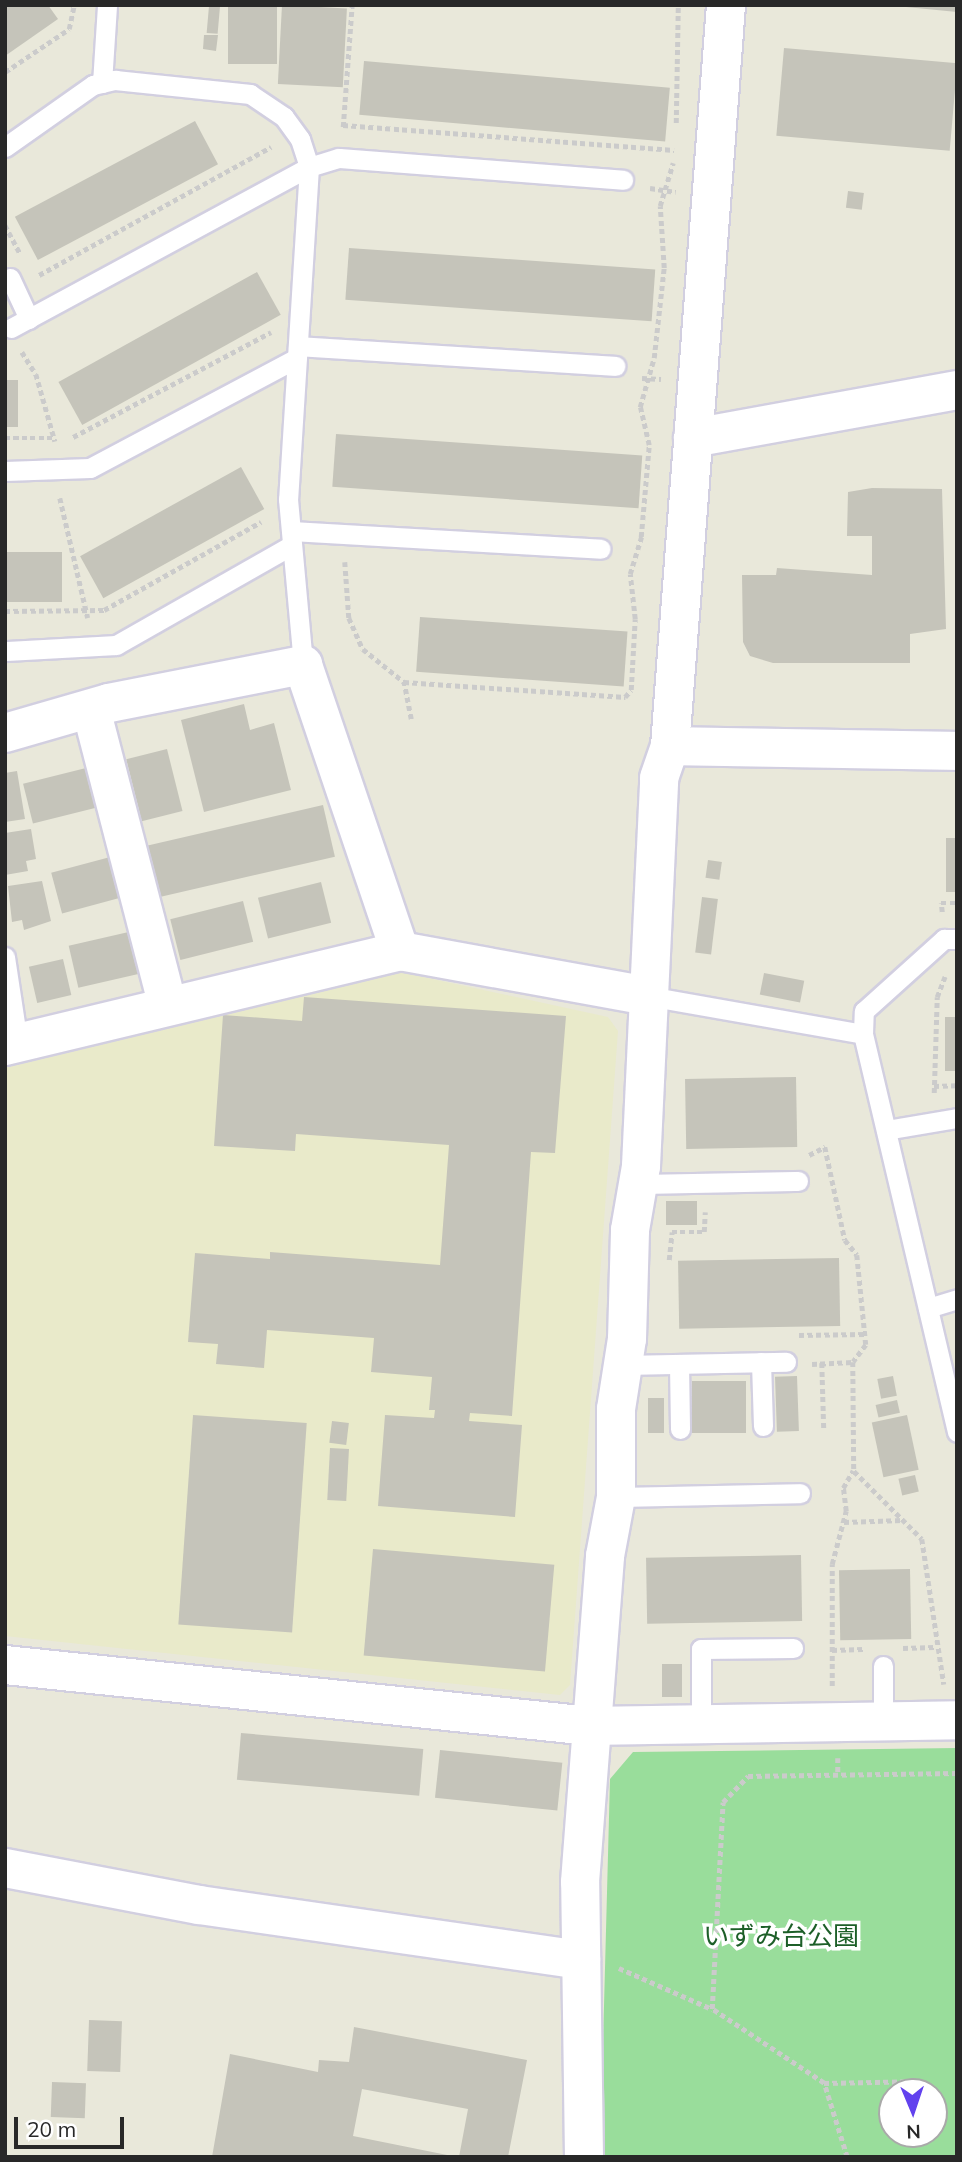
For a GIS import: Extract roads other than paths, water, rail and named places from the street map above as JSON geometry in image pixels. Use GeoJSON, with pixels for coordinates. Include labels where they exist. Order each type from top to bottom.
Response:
{"type":"FeatureCollection","features":[{"type":"Feature","properties":{"kind":"street"},"geometry":{"type":"LineString","coordinates":[[584,2157],[599,1964],[590,1726],[616,1497],[623,1365],[638,1184],[659,778],[670,746],[726,5]]}},
{"type":"Feature","properties":{"kind":"street"},"geometry":{"type":"LineString","coordinates":[[693,438],[957,390]]}},
{"type":"Feature","properties":{"kind":"street"},"geometry":{"type":"LineString","coordinates":[[5,733],[91,709],[303,664],[400,951]]}},
{"type":"Feature","properties":{"kind":"street"},"geometry":{"type":"LineString","coordinates":[[91,709],[168,1006]]}},
{"type":"Feature","properties":{"kind":"street"},"geometry":{"type":"LineString","coordinates":[[670,746],[957,751]]}},
{"type":"Feature","properties":{"kind":"street"},"geometry":{"type":"LineString","coordinates":[[11,1044],[400,951],[648,996]]}},
{"type":"Feature","properties":{"kind":"street"},"geometry":{"type":"LineString","coordinates":[[5,1665],[590,1726],[952,1721]]}},
{"type":"Feature","properties":{"kind":"street"},"geometry":{"type":"LineString","coordinates":[[5,1868],[198,1905],[599,1964]]}},
{"type":"Feature","properties":{"kind":"lane"},"geometry":{"type":"LineString","coordinates":[[102,83],[107,5]]}},
{"type":"Feature","properties":{"kind":"lane"},"geometry":{"type":"LineString","coordinates":[[5,147],[102,83],[214,85],[250,94],[296,133],[309,167],[288,499],[303,664]]}},
{"type":"Feature","properties":{"kind":"lane"},"geometry":{"type":"LineString","coordinates":[[11,328],[309,167],[339,158],[623,180]]}},
{"type":"Feature","properties":{"kind":"lane"},"geometry":{"type":"LineString","coordinates":[[10,278],[29,319]]}},
{"type":"Feature","properties":{"kind":"lane"},"geometry":{"type":"LineString","coordinates":[[5,471],[90,468],[297,352],[615,366]]}},
{"type":"Feature","properties":{"kind":"lane"},"geometry":{"type":"LineString","coordinates":[[5,651],[97,649],[116,645],[291,538],[346,534],[600,549]]}},
{"type":"Feature","properties":{"kind":"lane"},"geometry":{"type":"LineString","coordinates":[[951,939],[864,1011],[863,1034],[957,1432]]}},
{"type":"Feature","properties":{"kind":"lane"},"geometry":{"type":"LineString","coordinates":[[5,957],[11,1044]]}},
{"type":"Feature","properties":{"kind":"lane"},"geometry":{"type":"LineString","coordinates":[[648,996],[863,1034]]}},
{"type":"Feature","properties":{"kind":"lane"},"geometry":{"type":"LineString","coordinates":[[886,1130],[932,1119],[957,1118]]}},
{"type":"Feature","properties":{"kind":"lane"},"geometry":{"type":"LineString","coordinates":[[638,1184],[799,1181]]}},
{"type":"Feature","properties":{"kind":"lane"},"geometry":{"type":"LineString","coordinates":[[928,1308],[957,1300]]}},
{"type":"Feature","properties":{"kind":"lane"},"geometry":{"type":"LineString","coordinates":[[623,1365],[786,1362]]}},
{"type":"Feature","properties":{"kind":"lane"},"geometry":{"type":"LineString","coordinates":[[679,1363],[680,1429]]}},
{"type":"Feature","properties":{"kind":"lane"},"geometry":{"type":"LineString","coordinates":[[761,1363],[763,1426]]}},
{"type":"Feature","properties":{"kind":"lane"},"geometry":{"type":"LineString","coordinates":[[616,1497],[800,1493]]}},
{"type":"Feature","properties":{"kind":"lane"},"geometry":{"type":"LineString","coordinates":[[701,1724],[701,1649],[793,1648]]}},
{"type":"Feature","properties":{"kind":"lane"},"geometry":{"type":"LineString","coordinates":[[883,1665],[883,1722]]}},
{"type":"Feature","properties":{"kind":"park label","name":"いずみ台公園"},"geometry":{"type":"Point","coordinates":[781,1936]}}]}
